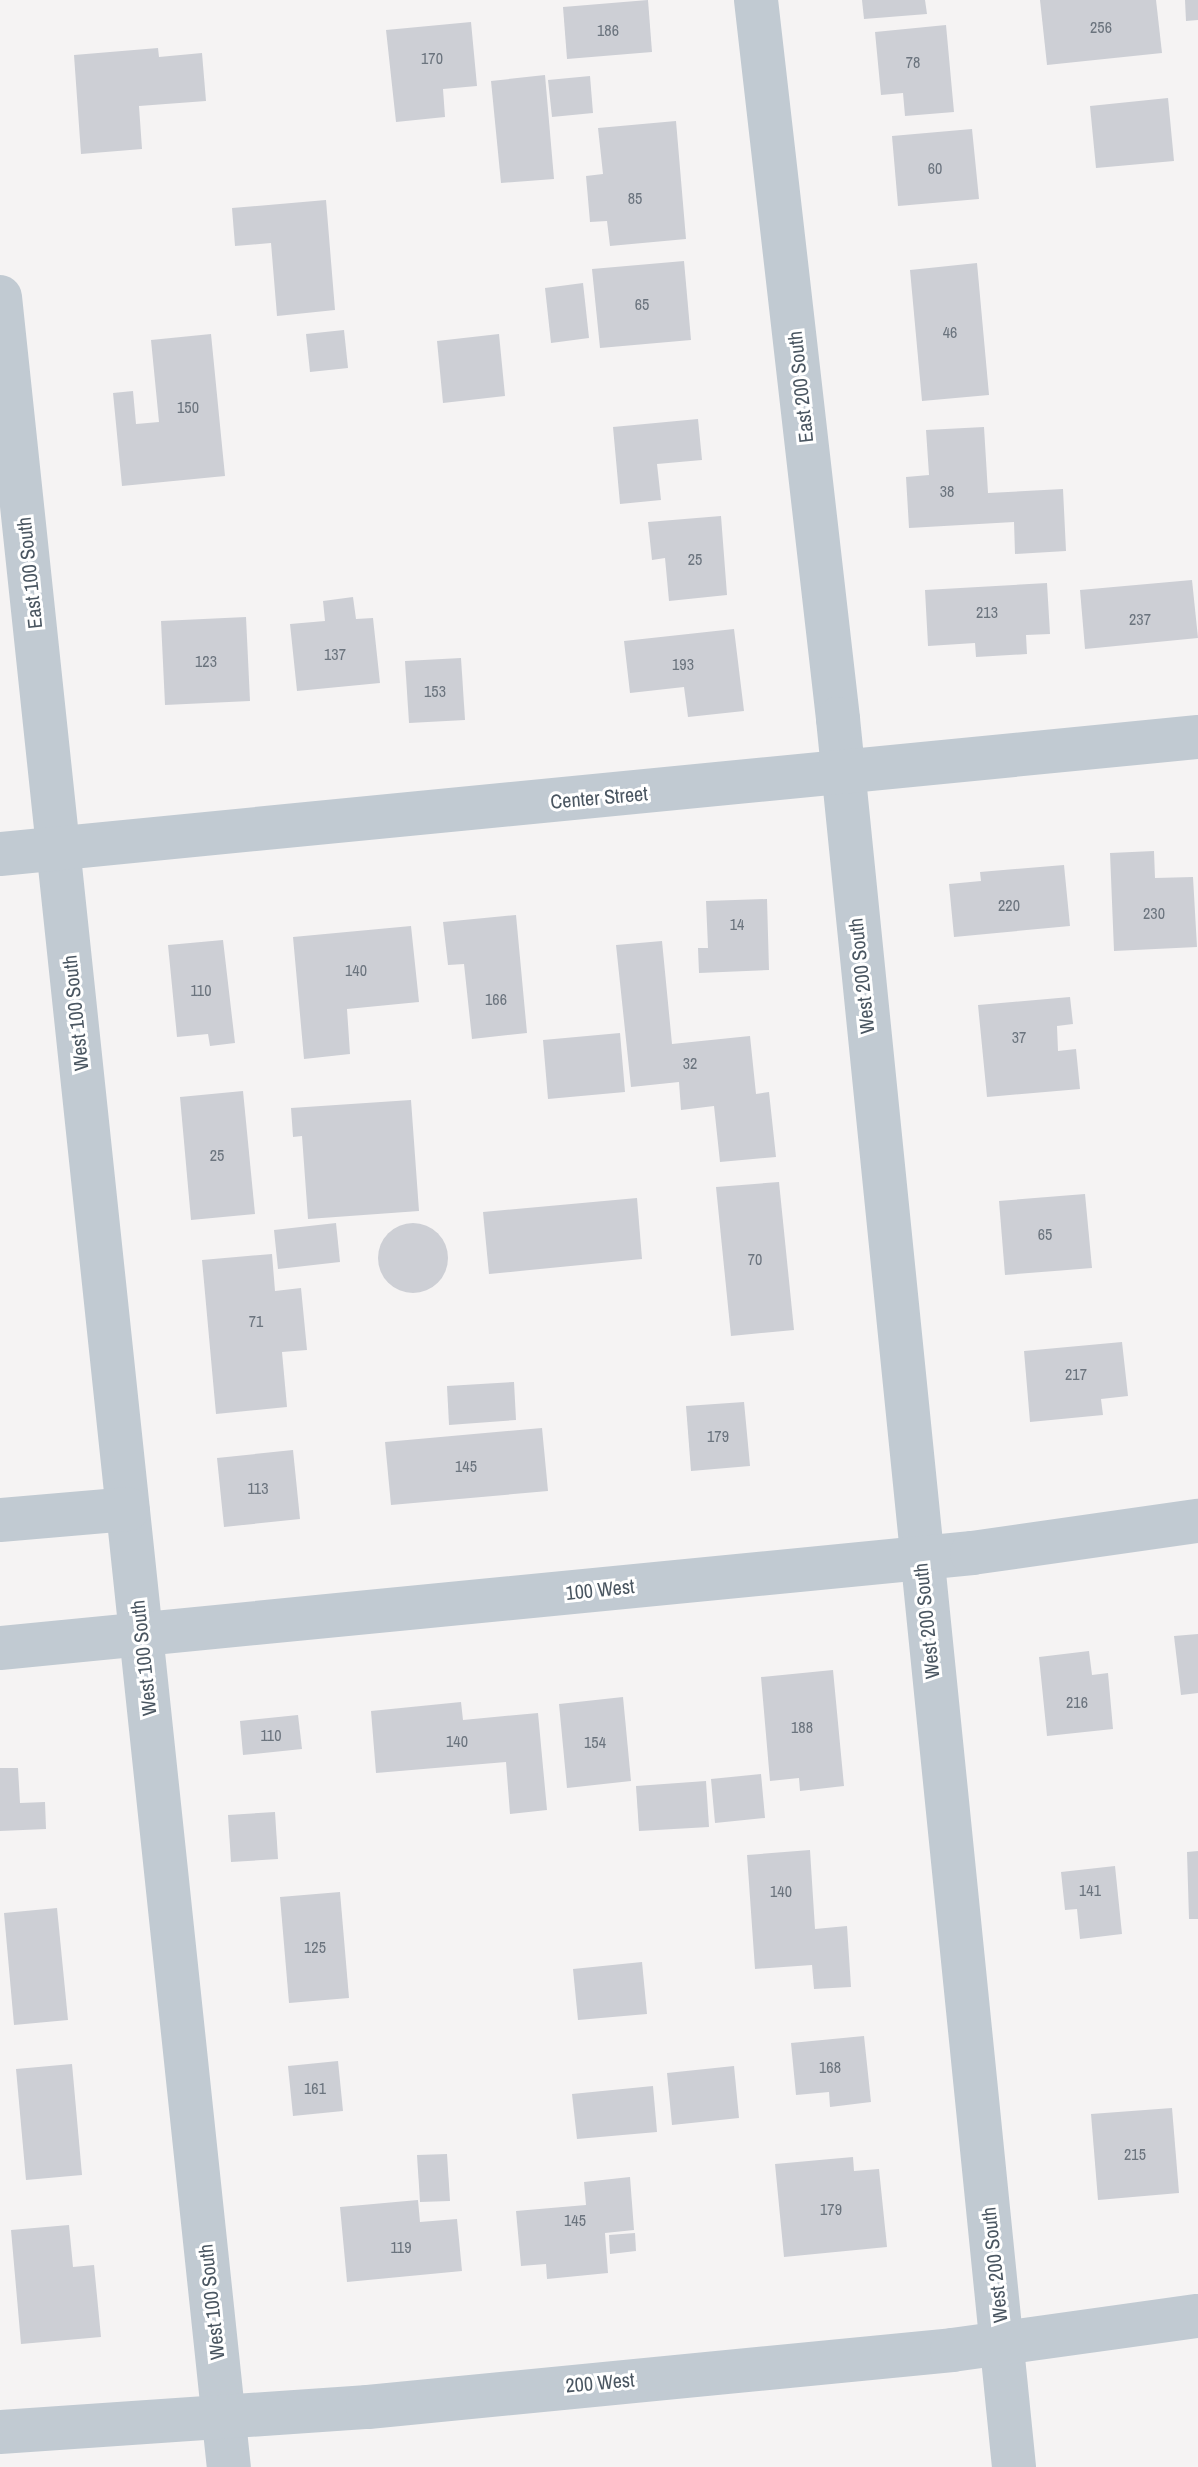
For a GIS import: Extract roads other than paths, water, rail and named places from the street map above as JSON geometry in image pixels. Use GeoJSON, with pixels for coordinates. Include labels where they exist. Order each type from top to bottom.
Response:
{"type":"FeatureCollection","features":[{"type":"Feature","properties":{"kind":"street","name":"East 200 South"},"geometry":{"type":"LineString","coordinates":[[756,0],[842,774]]}},
{"type":"Feature","properties":{"kind":"street","name":"East 100 South"},"geometry":{"type":"LineString","coordinates":[[0,297],[58,848]]}},
{"type":"Feature","properties":{"kind":"street","name":"Center Street"},"geometry":{"type":"LineString","coordinates":[[0,854],[1198,737]]}},
{"type":"Feature","properties":{"kind":"street","name":"West 200 South"},"geometry":{"type":"LineString","coordinates":[[842,774],[919,1557],[1014,2467]]}},
{"type":"Feature","properties":{"kind":"street","name":"West 100 South"},"geometry":{"type":"LineString","coordinates":[[58,848],[229,2467]]}},
{"type":"Feature","properties":{"kind":"street"},"geometry":{"type":"LineString","coordinates":[[0,1520],[128,1509]]}},
{"type":"Feature","properties":{"kind":"street","name":"100 West"},"geometry":{"type":"LineString","coordinates":[[0,1648],[919,1557],[1198,1521]]}},
{"type":"Feature","properties":{"kind":"street","name":"200 West"},"geometry":{"type":"LineString","coordinates":[[0,2432],[224,2418],[1001,2343],[1198,2316]]}}]}
